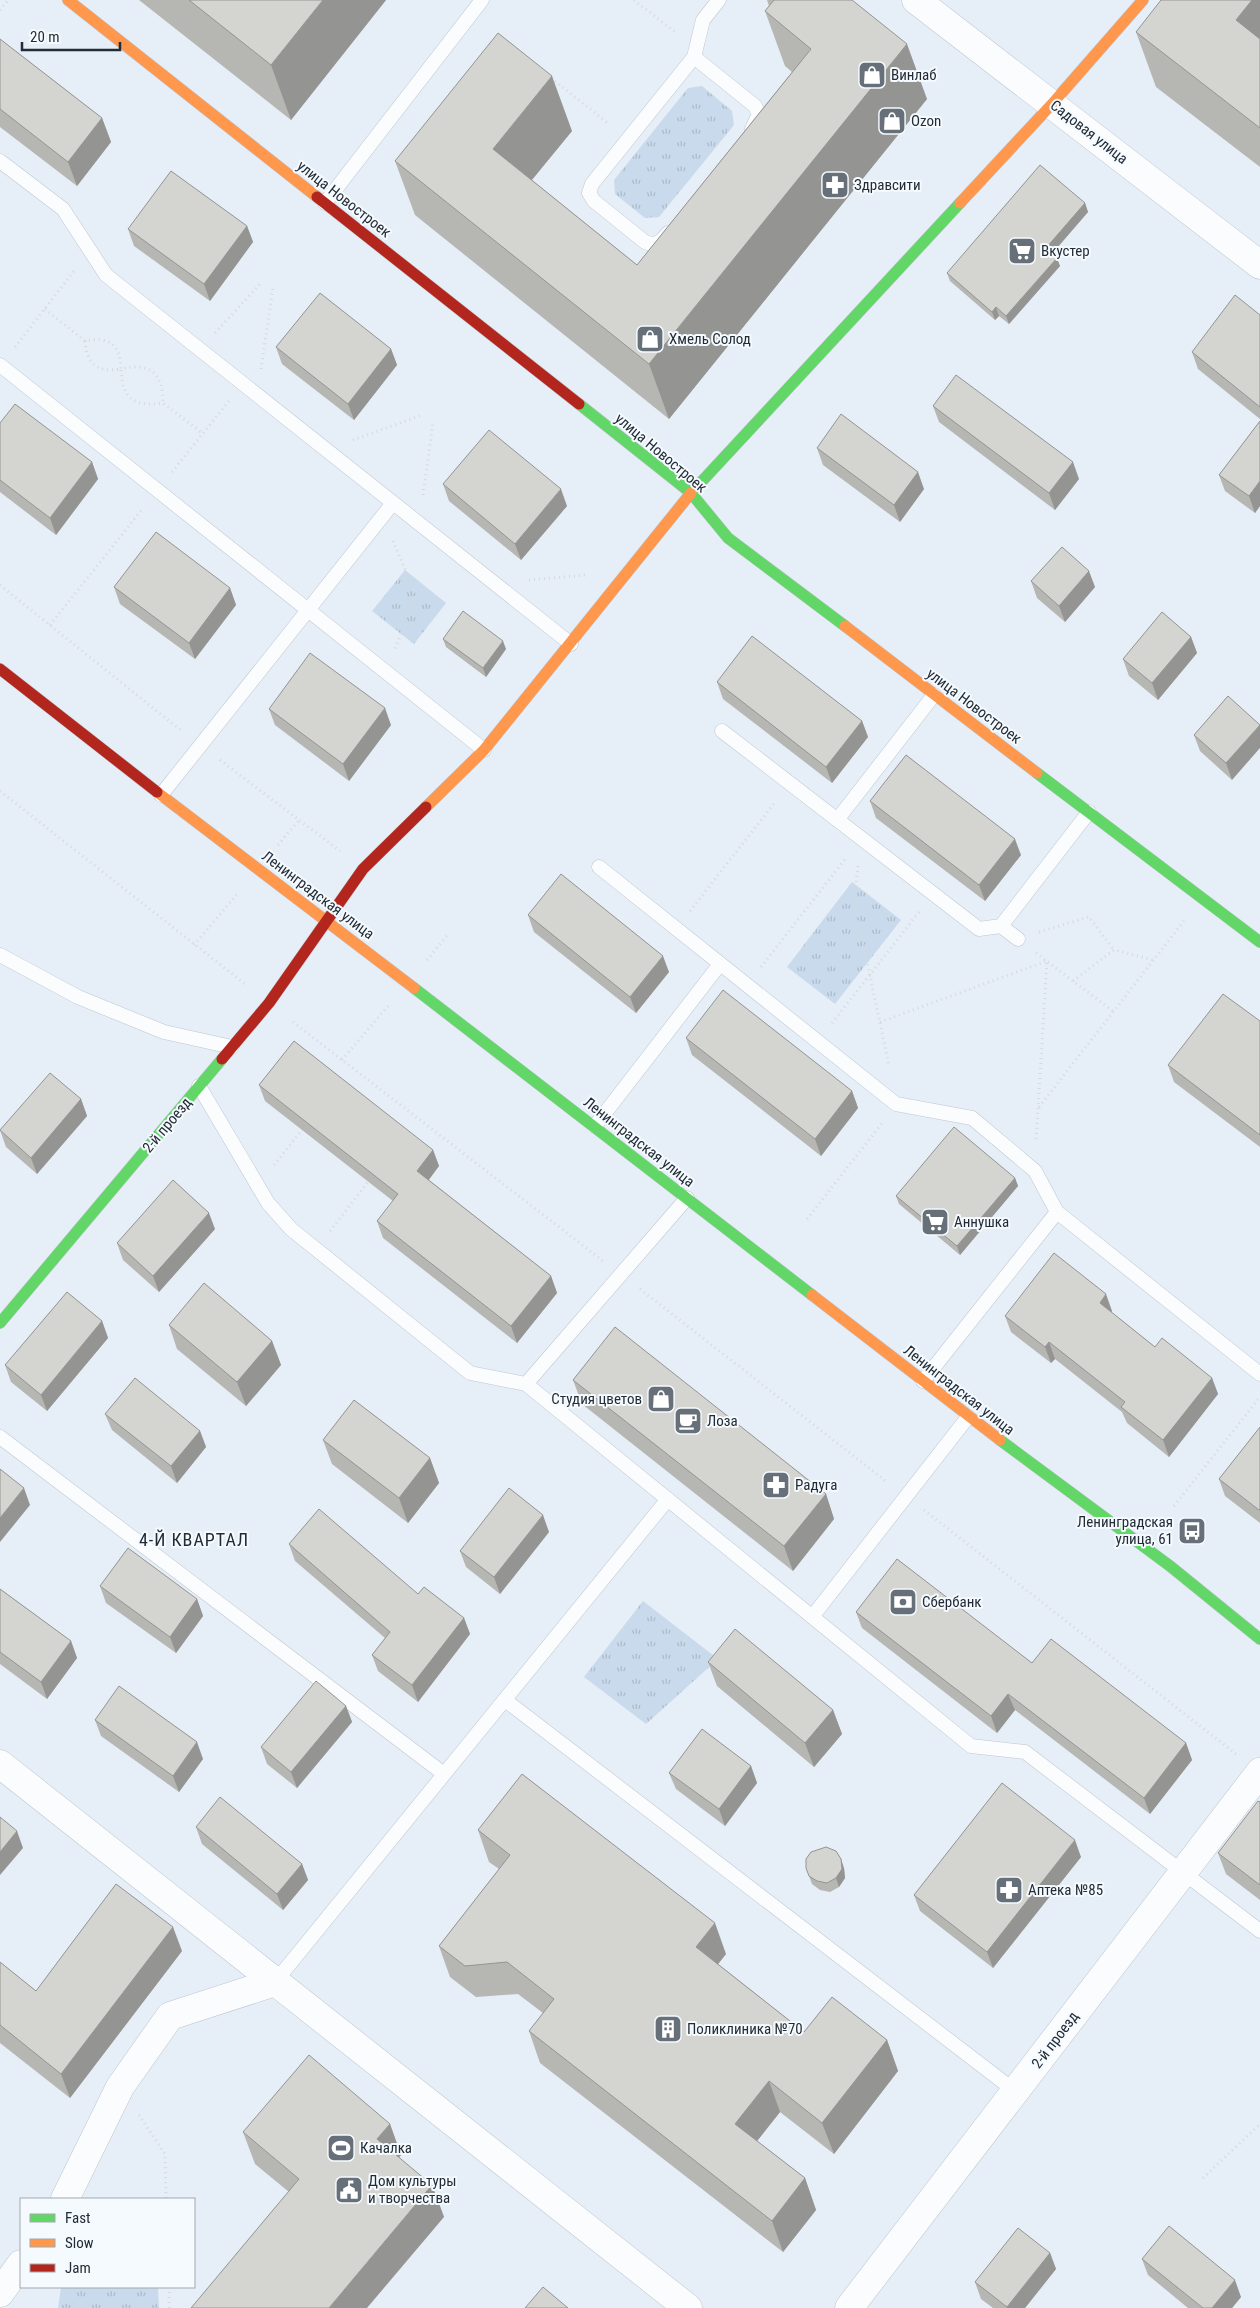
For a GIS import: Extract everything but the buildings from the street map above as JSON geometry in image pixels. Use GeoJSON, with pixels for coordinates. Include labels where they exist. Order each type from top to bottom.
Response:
{"type":"FeatureCollection","features":[{"type":"Feature","properties":{"kind":"street","name":"улица Новостроек"},"geometry":{"type":"LineString","coordinates":[[68,0],[691,493],[728,538],[1260,942]]}},
{"type":"Feature","properties":{"kind":"street","name":"Садовая улица"},"geometry":{"type":"LineString","coordinates":[[916,0],[1260,264]]}},
{"type":"Feature","properties":{"kind":"street","name":"2-й проезд"},"geometry":{"type":"LineString","coordinates":[[0,1324],[269,1003],[325,920],[363,869],[484,750],[691,493],[1052,104],[1144,0]]}},
{"type":"Feature","properties":{"kind":"street","name":"Ленинградская улица"},"geometry":{"type":"LineString","coordinates":[[0,669],[161,795],[595,1126],[968,1418],[1170,1566],[1260,1639]]}},
{"type":"Feature","properties":{"kind":"street"},"geometry":{"type":"LineString","coordinates":[[0,1764],[688,2308]]}},
{"type":"Feature","properties":{"kind":"street","name":"2-й проезд"},"geometry":{"type":"LineString","coordinates":[[849,2308],[1183,1873],[1249,1764]]}},
{"type":"Feature","properties":{"kind":"street"},"geometry":{"type":"LineString","coordinates":[[66,2198],[93,2146],[120,2087],[170,2016],[275,1982]]}},
{"type":"Feature","properties":{"kind":"street"},"geometry":{"type":"LineString","coordinates":[[0,2293],[20,2265]]}},
{"type":"Feature","properties":{"kind":"lane"},"geometry":{"type":"LineString","coordinates":[[325,203],[482,0]]}},
{"type":"Feature","properties":{"kind":"lane"},"geometry":{"type":"LineString","coordinates":[[674,226],[662,240],[654,245],[645,242],[594,201],[589,193],[592,184],[695,53],[703,20],[719,0]]}},
{"type":"Feature","properties":{"kind":"lane"},"geometry":{"type":"LineString","coordinates":[[695,53],[755,106],[759,114],[756,123],[745,138]]}},
{"type":"Feature","properties":{"kind":"lane"},"geometry":{"type":"LineString","coordinates":[[0,161],[63,209],[106,275],[571,644]]}},
{"type":"Feature","properties":{"kind":"lane"},"geometry":{"type":"LineString","coordinates":[[0,365],[484,750]]}},
{"type":"Feature","properties":{"kind":"lane"},"geometry":{"type":"LineString","coordinates":[[161,795],[393,503]]}},
{"type":"Feature","properties":{"kind":"lane"},"geometry":{"type":"LineString","coordinates":[[837,820],[934,695]]}},
{"type":"Feature","properties":{"kind":"lane"},"geometry":{"type":"LineString","coordinates":[[722,731],[979,929],[1001,926],[1089,812]]}},
{"type":"Feature","properties":{"kind":"lane"},"geometry":{"type":"LineString","coordinates":[[599,867],[896,1104],[972,1118],[1035,1171],[1058,1212],[1260,1374]]}},
{"type":"Feature","properties":{"kind":"lane"},"geometry":{"type":"LineString","coordinates":[[1001,926],[1018,939]]}},
{"type":"Feature","properties":{"kind":"lane"},"geometry":{"type":"LineString","coordinates":[[0,955],[78,997],[164,1032],[232,1047]]}},
{"type":"Feature","properties":{"kind":"lane"},"geometry":{"type":"LineString","coordinates":[[595,1126],[720,964]]}},
{"type":"Feature","properties":{"kind":"lane"},"geometry":{"type":"LineString","coordinates":[[199,1086],[268,1203],[291,1229],[470,1374],[526,1384],[972,1746],[1024,1752],[1260,1931]]}},
{"type":"Feature","properties":{"kind":"lane"},"geometry":{"type":"LineString","coordinates":[[526,1384],[687,1198]]}},
{"type":"Feature","properties":{"kind":"lane"},"geometry":{"type":"LineString","coordinates":[[923,1381],[1058,1212]]}},
{"type":"Feature","properties":{"kind":"lane"},"geometry":{"type":"LineString","coordinates":[[812,1617],[968,1418]]}},
{"type":"Feature","properties":{"kind":"lane"},"geometry":{"type":"LineString","coordinates":[[0,1436],[444,1774]]}},
{"type":"Feature","properties":{"kind":"lane"},"geometry":{"type":"LineString","coordinates":[[275,1982],[668,1499]]}},
{"type":"Feature","properties":{"kind":"lane"},"geometry":{"type":"LineString","coordinates":[[505,1700],[1016,2091]]}},
{"type":"Feature","properties":{"kind":"path"},"geometry":{"type":"LineString","coordinates":[[0,10],[8,0]]}},
{"type":"Feature","properties":{"kind":"path"},"geometry":{"type":"LineString","coordinates":[[634,0],[695,53]]}},
{"type":"Feature","properties":{"kind":"path"},"geometry":{"type":"LineString","coordinates":[[544,72],[627,139]]}},
{"type":"Feature","properties":{"kind":"path"},"geometry":{"type":"LineString","coordinates":[[0,365],[90,250]]}},
{"type":"Feature","properties":{"kind":"path"},"geometry":{"type":"LineString","coordinates":[[200,350],[262,282]]}},
{"type":"Feature","properties":{"kind":"path"},"geometry":{"type":"LineString","coordinates":[[257,395],[273,288]]}},
{"type":"Feature","properties":{"kind":"path"},"geometry":{"type":"LineString","coordinates":[[45,309],[85,341],[86,354],[94,365],[107,371],[137,365],[153,371],[163,386],[163,402]]}},
{"type":"Feature","properties":{"kind":"path"},"geometry":{"type":"LineString","coordinates":[[85,341],[99,338],[112,343],[120,355],[122,385],[132,399],[147,405],[163,402],[202,434]]}},
{"type":"Feature","properties":{"kind":"path"},"geometry":{"type":"LineString","coordinates":[[50,625],[242,383]]}},
{"type":"Feature","properties":{"kind":"path"},"geometry":{"type":"LineString","coordinates":[[327,450],[422,415]]}},
{"type":"Feature","properties":{"kind":"path"},"geometry":{"type":"LineString","coordinates":[[418,522],[433,423]]}},
{"type":"Feature","properties":{"kind":"path"},"geometry":{"type":"LineString","coordinates":[[382,517],[416,595],[386,672]]}},
{"type":"Feature","properties":{"kind":"path"},"geometry":{"type":"LineString","coordinates":[[495,583],[593,574]]}},
{"type":"Feature","properties":{"kind":"path"},"geometry":{"type":"LineString","coordinates":[[0,585],[200,746],[346,856]]}},
{"type":"Feature","properties":{"kind":"path"},"geometry":{"type":"LineString","coordinates":[[676,928],[790,783]]}},
{"type":"Feature","properties":{"kind":"path"},"geometry":{"type":"LineString","coordinates":[[0,791],[194,945],[1249,1764]]}},
{"type":"Feature","properties":{"kind":"path"},"geometry":{"type":"LineString","coordinates":[[276,848],[299,820]]}},
{"type":"Feature","properties":{"kind":"path"},"geometry":{"type":"LineString","coordinates":[[808,1219],[896,1104],[854,899],[861,838]]}},
{"type":"Feature","properties":{"kind":"path"},"geometry":{"type":"LineString","coordinates":[[747,985],[861,838]]}},
{"type":"Feature","properties":{"kind":"path"},"geometry":{"type":"LineString","coordinates":[[194,945],[241,890]]}},
{"type":"Feature","properties":{"kind":"path"},"geometry":{"type":"LineString","coordinates":[[818,1042],[933,894]]}},
{"type":"Feature","properties":{"kind":"path"},"geometry":{"type":"LineString","coordinates":[[1038,1108],[1203,898]]}},
{"type":"Feature","properties":{"kind":"path"},"geometry":{"type":"LineString","coordinates":[[1018,939],[1089,917],[1114,950],[1154,960]]}},
{"type":"Feature","properties":{"kind":"path"},"geometry":{"type":"LineString","coordinates":[[421,968],[448,933]]}},
{"type":"Feature","properties":{"kind":"path"},"geometry":{"type":"LineString","coordinates":[[1018,939],[1114,1012]]}},
{"type":"Feature","properties":{"kind":"path"},"geometry":{"type":"LineString","coordinates":[[1073,981],[1114,950]]}},
{"type":"Feature","properties":{"kind":"path"},"geometry":{"type":"LineString","coordinates":[[880,1022],[1047,961]]}},
{"type":"Feature","properties":{"kind":"path"},"geometry":{"type":"LineString","coordinates":[[1035,1171],[1047,961]]}},
{"type":"Feature","properties":{"kind":"path"},"geometry":{"type":"LineString","coordinates":[[342,1060],[389,1005]]}},
{"type":"Feature","properties":{"kind":"path"},"geometry":{"type":"LineString","coordinates":[[258,1186],[302,1130]]}},
{"type":"Feature","properties":{"kind":"path"},"geometry":{"type":"LineString","coordinates":[[315,1249],[368,1182]]}},
{"type":"Feature","properties":{"kind":"path"},"geometry":{"type":"LineString","coordinates":[[1174,1506],[1260,1397]]}},
{"type":"Feature","properties":{"kind":"path"},"geometry":{"type":"LineString","coordinates":[[120,2087],[165,2154],[166,2198]]}},
{"type":"Feature","properties":{"kind":"path"},"geometry":{"type":"LineString","coordinates":[[1203,2178],[1260,2124]]}},
{"type":"Feature","properties":{"kind":"path"},"geometry":{"type":"LineString","coordinates":[[169,2288],[169,2308]]}},
{"type":"Feature","properties":{"kind":"green space"},"geometry":{"type":"Polygon","coordinates":[[[702,86],[732,111],[734,125],[659,217],[645,218],[615,194],[614,180],[688,88],[702,86]]]}},
{"type":"Feature","properties":{"kind":"green space"},"geometry":{"type":"Polygon","coordinates":[[[405,570],[446,603],[414,644],[372,611],[405,570]]]}},
{"type":"Feature","properties":{"kind":"green space"},"geometry":{"type":"Polygon","coordinates":[[[852,882],[901,920],[835,1004],[787,967],[852,882]]]}},
{"type":"Feature","properties":{"kind":"green space"},"geometry":{"type":"Polygon","coordinates":[[[643,1601],[718,1659],[646,1724],[584,1677],[643,1601]]]}},
{"type":"Feature","properties":{"kind":"green space"},"geometry":{"type":"Polygon","coordinates":[[[61,2288],[158,2288],[159,2308],[58,2308],[61,2288]]]}},
{"type":"Feature","properties":{"kind":"traffic: fast"},"geometry":{"type":"LineString","coordinates":[[691,493],[960,203]]}},
{"type":"Feature","properties":{"kind":"traffic: fast"},"geometry":{"type":"LineString","coordinates":[[579,404],[691,493],[728,538],[845,626]]}},
{"type":"Feature","properties":{"kind":"traffic: fast"},"geometry":{"type":"LineString","coordinates":[[1037,773],[1260,942]]}},
{"type":"Feature","properties":{"kind":"traffic: fast"},"geometry":{"type":"LineString","coordinates":[[414,988],[812,1295]]}},
{"type":"Feature","properties":{"kind":"traffic: fast"},"geometry":{"type":"LineString","coordinates":[[0,1323],[222,1059]]}},
{"type":"Feature","properties":{"kind":"traffic: fast"},"geometry":{"type":"LineString","coordinates":[[1000,1440],[1170,1566],[1260,1639]]}},
{"type":"Feature","properties":{"kind":"traffic: slow"},"geometry":{"type":"LineString","coordinates":[[68,0],[317,197]]}},
{"type":"Feature","properties":{"kind":"traffic: slow"},"geometry":{"type":"LineString","coordinates":[[960,203],[1052,104],[1143,0]]}},
{"type":"Feature","properties":{"kind":"traffic: slow"},"geometry":{"type":"LineString","coordinates":[[426,807],[484,750],[691,493]]}},
{"type":"Feature","properties":{"kind":"traffic: slow"},"geometry":{"type":"LineString","coordinates":[[845,626],[1037,773]]}},
{"type":"Feature","properties":{"kind":"traffic: slow"},"geometry":{"type":"LineString","coordinates":[[157,792],[414,988]]}},
{"type":"Feature","properties":{"kind":"traffic: slow"},"geometry":{"type":"LineString","coordinates":[[812,1295],[1000,1440]]}},
{"type":"Feature","properties":{"kind":"traffic: jam"},"geometry":{"type":"LineString","coordinates":[[317,197],[579,404]]}},
{"type":"Feature","properties":{"kind":"traffic: jam"},"geometry":{"type":"LineString","coordinates":[[0,669],[157,792]]}},
{"type":"Feature","properties":{"kind":"traffic: jam"},"geometry":{"type":"LineString","coordinates":[[222,1059],[269,1003],[363,869],[426,807]]}},
{"type":"Feature","properties":{"kind":"place","name":"Винлаб"},"geometry":{"type":"Point","coordinates":[872,75]}},
{"type":"Feature","properties":{"kind":"place","name":"Ozon"},"geometry":{"type":"Point","coordinates":[892,121]}},
{"type":"Feature","properties":{"kind":"place","name":"Здравсити"},"geometry":{"type":"Point","coordinates":[835,185]}},
{"type":"Feature","properties":{"kind":"place","name":"Вкустер"},"geometry":{"type":"Point","coordinates":[1022,251]}},
{"type":"Feature","properties":{"kind":"place","name":"Хмель Солод"},"geometry":{"type":"Point","coordinates":[650,339]}},
{"type":"Feature","properties":{"kind":"place","name":"Аннушка"},"geometry":{"type":"Point","coordinates":[935,1222]}},
{"type":"Feature","properties":{"kind":"place","name":"Студия цветов"},"geometry":{"type":"Point","coordinates":[661,1399]}},
{"type":"Feature","properties":{"kind":"place","name":"Лоза"},"geometry":{"type":"Point","coordinates":[688,1421]}},
{"type":"Feature","properties":{"kind":"place","name":"Радуга"},"geometry":{"type":"Point","coordinates":[776,1485]}},
{"type":"Feature","properties":{"kind":"place","name":"Ленинградская улица, 61"},"geometry":{"type":"Point","coordinates":[1192,1531]}},
{"type":"Feature","properties":{"kind":"place","name":"Сбербанк"},"geometry":{"type":"Point","coordinates":[903,1602]}},
{"type":"Feature","properties":{"kind":"place","name":"Аптека №85"},"geometry":{"type":"Point","coordinates":[1009,1890]}},
{"type":"Feature","properties":{"kind":"place","name":"Поликлиника №70"},"geometry":{"type":"Point","coordinates":[668,2029]}},
{"type":"Feature","properties":{"kind":"place","name":"Качалка"},"geometry":{"type":"Point","coordinates":[341,2148]}},
{"type":"Feature","properties":{"kind":"place","name":"Дом культуры и творчества"},"geometry":{"type":"Point","coordinates":[349,2190]}},
{"type":"Feature","properties":{"kind":"district","name":"4-Й КВАРТАЛ"},"geometry":{"type":"Point","coordinates":[194,1540]}}]}
